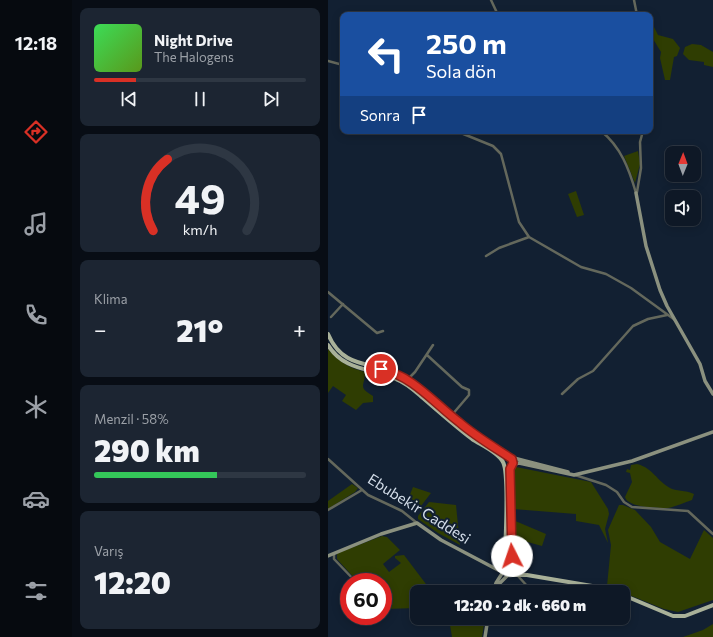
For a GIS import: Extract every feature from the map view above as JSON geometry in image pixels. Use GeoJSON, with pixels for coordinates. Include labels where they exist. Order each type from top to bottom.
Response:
{"type":"FeatureCollection","features":[{"type":"Feature","properties":{"kind":"main road"},"geometry":{"type":"LineString","coordinates":[[328,334],[335,347],[349,359],[364,365],[393,372],[408,379],[470,432],[513,460],[511,465],[511,550],[516,566],[514,574],[509,575]]}},
{"type":"Feature","properties":{"kind":"main road"},"geometry":{"type":"LineString","coordinates":[[328,345],[337,356],[352,366],[389,376],[404,382],[469,437],[501,459],[504,464],[508,466],[511,465]]}},
{"type":"Feature","properties":{"kind":"main road"},"geometry":{"type":"LineString","coordinates":[[510,457],[504,459],[506,545],[502,565],[503,571],[509,575],[527,575],[586,585]]}},
{"type":"Feature","properties":{"kind":"main road"},"geometry":{"type":"LineString","coordinates":[[502,565],[508,561],[527,575]]}},
{"type":"Feature","properties":{"kind":"main road"},"geometry":{"type":"LineString","coordinates":[[630,598],[674,616],[685,616],[713,605]]}},
{"type":"Feature","properties":{"kind":"street"},"geometry":{"type":"LineString","coordinates":[[491,0],[497,12]]}},
{"type":"Feature","properties":{"kind":"street"},"geometry":{"type":"LineString","coordinates":[[634,0],[636,12]]}},
{"type":"Feature","properties":{"kind":"street"},"geometry":{"type":"LineString","coordinates":[[328,61],[340,64]]}},
{"type":"Feature","properties":{"kind":"street"},"geometry":{"type":"LineString","coordinates":[[463,134],[493,146],[501,154],[518,222],[529,237],[581,267],[606,274],[631,288],[676,322]]}},
{"type":"Feature","properties":{"kind":"street"},"geometry":{"type":"LineString","coordinates":[[604,134],[619,150],[630,172],[636,193],[650,262],[663,297],[700,364],[705,381],[713,394]]}},
{"type":"Feature","properties":{"kind":"street"},"geometry":{"type":"LineString","coordinates":[[636,193],[641,168],[640,142],[642,134]]}},
{"type":"Feature","properties":{"kind":"street"},"geometry":{"type":"LineString","coordinates":[[486,256],[499,248],[529,237]]}},
{"type":"Feature","properties":{"kind":"street"},"geometry":{"type":"LineString","coordinates":[[328,292],[377,333],[382,331]]}},
{"type":"Feature","properties":{"kind":"street"},"geometry":{"type":"LineString","coordinates":[[331,317],[343,304]]}},
{"type":"Feature","properties":{"kind":"street"},"geometry":{"type":"LineString","coordinates":[[562,394],[578,380],[593,371],[633,326],[648,319],[667,315]]}},
{"type":"Feature","properties":{"kind":"street"},"geometry":{"type":"LineString","coordinates":[[408,379],[433,345]]}},
{"type":"Feature","properties":{"kind":"street"},"geometry":{"type":"LineString","coordinates":[[427,355],[462,387],[469,390],[469,394],[451,416]]}},
{"type":"Feature","properties":{"kind":"street"},"geometry":{"type":"LineString","coordinates":[[511,465],[519,463],[574,475],[632,461],[713,432]]}},
{"type":"Feature","properties":{"kind":"street"},"geometry":{"type":"LineString","coordinates":[[510,457],[606,485],[618,492],[624,502],[632,507],[688,511],[713,534]]}},
{"type":"Feature","properties":{"kind":"street","name":"Ebubekir Caddesi"},"geometry":{"type":"LineString","coordinates":[[328,459],[368,495],[402,511],[441,540],[494,568],[503,571]]}},
{"type":"Feature","properties":{"kind":"street"},"geometry":{"type":"LineString","coordinates":[[328,510],[362,490]]}},
{"type":"Feature","properties":{"kind":"street"},"geometry":{"type":"LineString","coordinates":[[328,556],[381,534],[417,523]]}},
{"type":"Feature","properties":{"kind":"street"},"geometry":{"type":"LineString","coordinates":[[334,553],[334,559],[347,573]]}},
{"type":"Feature","properties":{"kind":"street"},"geometry":{"type":"LineString","coordinates":[[495,585],[503,571]]}},
{"type":"Feature","properties":{"kind":"street"},"geometry":{"type":"LineString","coordinates":[[497,585],[509,575]]}},
{"type":"Feature","properties":{"kind":"street"},"geometry":{"type":"LineString","coordinates":[[517,575],[526,585]]}},
{"type":"Feature","properties":{"kind":"street"},"geometry":{"type":"LineString","coordinates":[[485,637],[487,625]]}},
{"type":"Feature","properties":{"kind":"green space"},"geometry":{"type":"Polygon","coordinates":[[[653,25],[658,35],[673,39],[680,48],[677,56],[674,57],[670,80],[665,80],[660,58],[661,52],[653,39],[653,25]]]}},
{"type":"Feature","properties":{"kind":"green space"},"geometry":{"type":"Polygon","coordinates":[[[692,44],[701,45],[713,52],[713,67],[704,65],[704,62],[689,60],[683,54],[685,47],[692,44]]]}},
{"type":"Feature","properties":{"kind":"green space"},"geometry":{"type":"Polygon","coordinates":[[[638,151],[640,164],[635,183],[624,156],[638,151]]]}},
{"type":"Feature","properties":{"kind":"green space"},"geometry":{"type":"Polygon","coordinates":[[[576,191],[584,215],[577,217],[568,194],[576,191]]]}},
{"type":"Feature","properties":{"kind":"green space"},"geometry":{"type":"Polygon","coordinates":[[[328,349],[344,364],[365,372],[363,388],[373,396],[373,402],[363,403],[356,410],[342,401],[346,395],[333,386],[328,393],[328,349]]]}},
{"type":"Feature","properties":{"kind":"green space"},"geometry":{"type":"Polygon","coordinates":[[[637,464],[647,468],[670,488],[694,494],[692,500],[668,508],[644,507],[627,501],[625,497],[632,482],[630,473],[626,472],[627,469],[630,470],[631,465],[637,464]]]}},
{"type":"Feature","properties":{"kind":"green space"},"geometry":{"type":"Polygon","coordinates":[[[516,467],[591,482],[608,509],[609,514],[605,529],[608,543],[599,525],[576,521],[576,514],[513,509],[513,468],[516,467]]]}},
{"type":"Feature","properties":{"kind":"green space"},"geometry":{"type":"Polygon","coordinates":[[[352,484],[358,488],[355,492],[328,509],[328,501],[352,484]]]}},
{"type":"Feature","properties":{"kind":"green space"},"geometry":{"type":"Polygon","coordinates":[[[413,487],[431,493],[421,506],[409,497],[413,487]]]}},
{"type":"Feature","properties":{"kind":"green space"},"geometry":{"type":"Polygon","coordinates":[[[429,502],[456,505],[460,545],[438,533],[418,519],[418,516],[429,502]]]}},
{"type":"Feature","properties":{"kind":"green space"},"geometry":{"type":"Polygon","coordinates":[[[619,505],[623,505],[635,510],[651,527],[660,542],[690,559],[704,530],[713,538],[713,600],[678,612],[664,609],[630,595],[630,585],[607,585],[611,545],[608,530],[619,505]]]}},
{"type":"Feature","properties":{"kind":"green space"},"geometry":{"type":"Polygon","coordinates":[[[513,520],[546,534],[542,546],[513,538],[513,520]]]}},
{"type":"Feature","properties":{"kind":"green space"},"geometry":{"type":"Polygon","coordinates":[[[382,536],[387,537],[400,550],[383,564],[389,572],[401,563],[395,558],[395,556],[404,555],[427,585],[410,585],[410,608],[392,609],[392,573],[350,573],[337,559],[338,553],[382,536]]]}},
{"type":"Feature","properties":{"kind":"green space"},"geometry":{"type":"Polygon","coordinates":[[[713,624],[713,637],[683,637],[703,630],[713,624]]]}},
{"type":"Feature","properties":{"kind":"green space"},"geometry":{"type":"Polygon","coordinates":[[[450,625],[484,625],[482,637],[452,637],[450,625]]]}},
{"type":"Feature","properties":{"kind":"route"},"geometry":{"type":"LineString","coordinates":[[381,369],[393,372],[408,379],[470,432],[513,460],[510,469],[512,556]]}}]}
